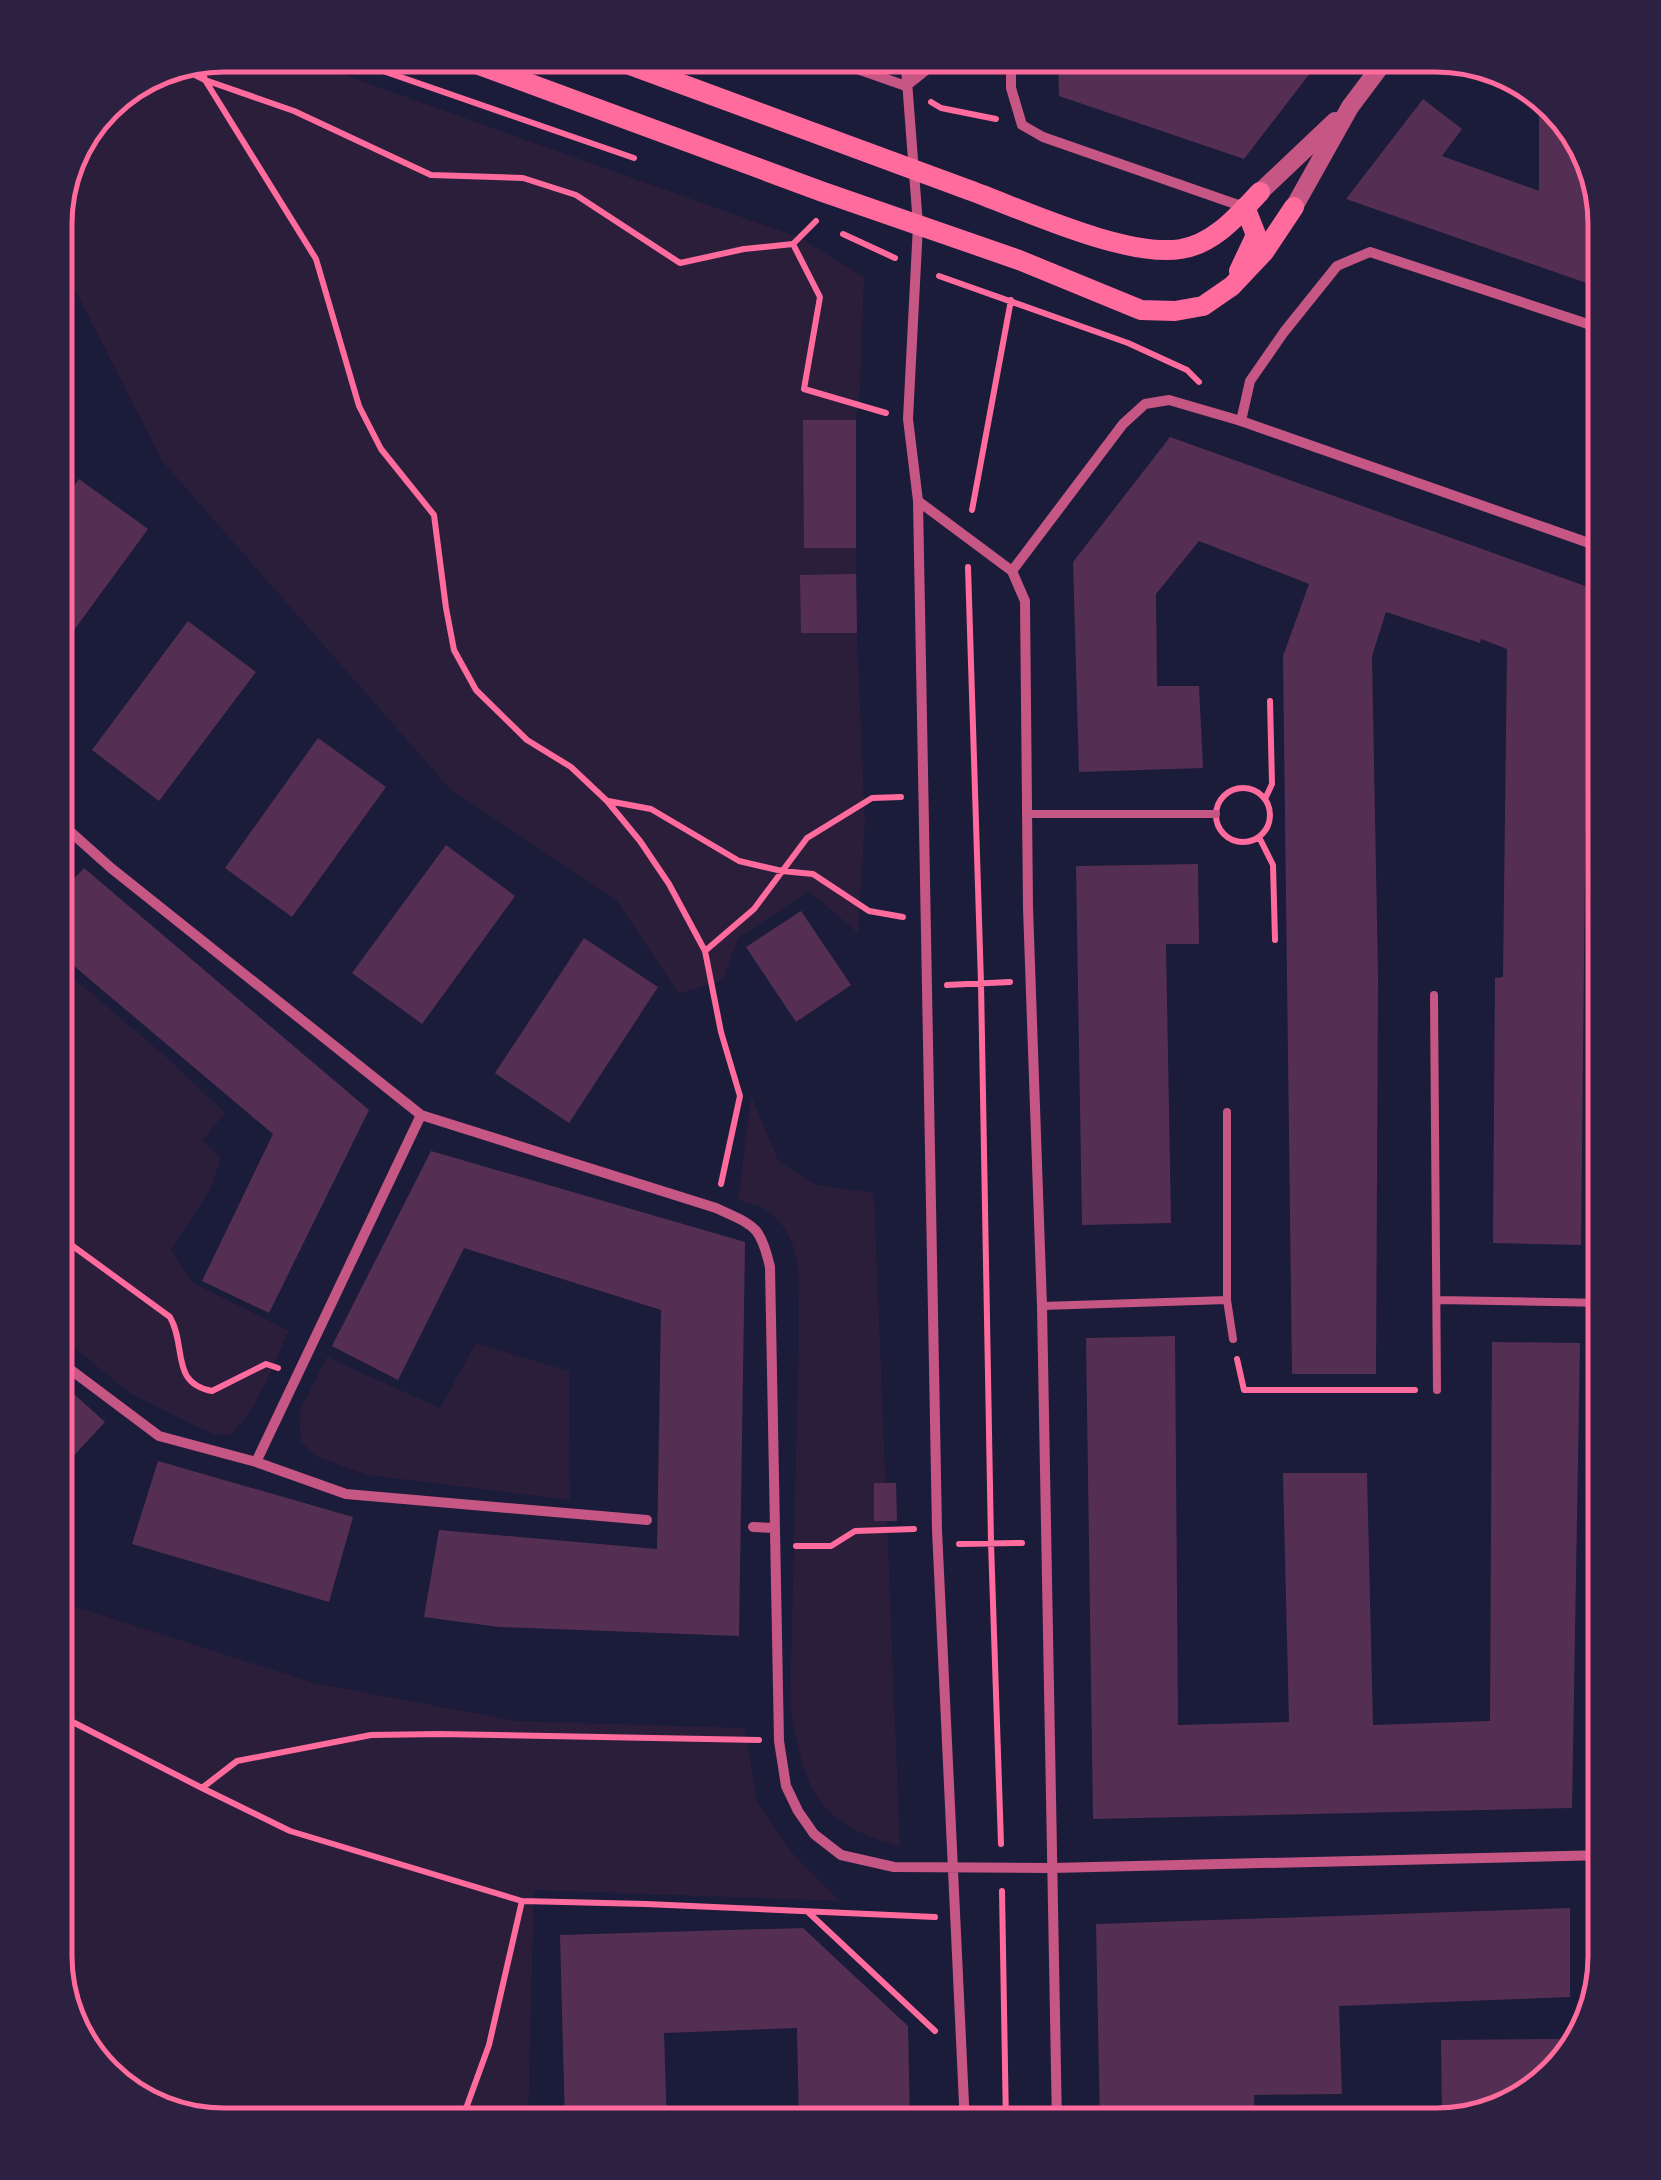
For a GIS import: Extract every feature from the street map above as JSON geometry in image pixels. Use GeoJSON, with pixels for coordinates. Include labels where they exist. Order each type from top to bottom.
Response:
{"type":"FeatureCollection","features":[{"type":"Feature","properties":{"kind":"main road"},"geometry":{"type":"LineString","coordinates":[[499,72],[1019,260],[1141,310],[1175,311],[1204,306],[1232,286],[1264,252],[1294,206]]}},
{"type":"Feature","properties":{"kind":"main road"},"geometry":{"type":"LineString","coordinates":[[650,72],[1126,246],[1158,251],[1184,249],[1206,241],[1253,200]]}},
{"type":"Feature","properties":{"kind":"main road"},"geometry":{"type":"LineString","coordinates":[[1232,286],[1256,235],[1253,200]]}},
{"type":"Feature","properties":{"kind":"street"},"geometry":{"type":"LineString","coordinates":[[867,73],[906,86]]}},
{"type":"Feature","properties":{"kind":"street"},"geometry":{"type":"LineString","coordinates":[[906,73],[918,225],[908,419],[918,501],[938,1544],[965,2108]]}},
{"type":"Feature","properties":{"kind":"street"},"geometry":{"type":"LineString","coordinates":[[906,86],[923,73]]}},
{"type":"Feature","properties":{"kind":"street"},"geometry":{"type":"LineString","coordinates":[[1012,73],[1022,124],[1043,136],[1253,200],[1350,107]]}},
{"type":"Feature","properties":{"kind":"street"},"geometry":{"type":"LineString","coordinates":[[1294,206],[1350,107],[1376,73]]}},
{"type":"Feature","properties":{"kind":"street"},"geometry":{"type":"LineString","coordinates":[[1242,421],[1250,381],[1284,332],[1337,266],[1370,252],[1588,324]]}},
{"type":"Feature","properties":{"kind":"street"},"geometry":{"type":"LineString","coordinates":[[1012,571],[1123,424],[1145,404],[1169,400],[1242,421],[1588,543]]}},
{"type":"Feature","properties":{"kind":"street"},"geometry":{"type":"LineString","coordinates":[[918,501],[1012,571],[1025,601],[1026,814],[1042,1306],[1057,2108]]}},
{"type":"Feature","properties":{"kind":"street"},"geometry":{"type":"LineString","coordinates":[[73,834],[421,1115],[716,1208],[751,1224],[763,1239],[770,1266],[779,1741],[786,1786],[798,1810],[814,1834],[841,1855],[894,1866],[1052,1868],[1588,1855]]}},
{"type":"Feature","properties":{"kind":"street"},"geometry":{"type":"LineString","coordinates":[[256,1462],[421,1115]]}},
{"type":"Feature","properties":{"kind":"street"},"geometry":{"type":"LineString","coordinates":[[72,1371],[159,1436],[256,1462],[346,1494],[647,1520]]}},
{"type":"Feature","properties":{"kind":"street"},"geometry":{"type":"LineString","coordinates":[[754,1527],[775,1528]]}},
{"type":"Feature","properties":{"kind":"lane"},"geometry":{"type":"LineString","coordinates":[[1026,814],[1216,814]]}},
{"type":"Feature","properties":{"kind":"lane"},"geometry":{"type":"LineString","coordinates":[[1434,995],[1438,1390]]}},
{"type":"Feature","properties":{"kind":"lane"},"geometry":{"type":"LineString","coordinates":[[1227,1112],[1228,1300],[1233,1338]]}},
{"type":"Feature","properties":{"kind":"lane"},"geometry":{"type":"LineString","coordinates":[[1042,1306],[1228,1300]]}},
{"type":"Feature","properties":{"kind":"lane"},"geometry":{"type":"LineString","coordinates":[[1438,1300],[1588,1304]]}},
{"type":"Feature","properties":{"kind":"path"},"geometry":{"type":"LineString","coordinates":[[387,72],[650,164]]}},
{"type":"Feature","properties":{"kind":"path"},"geometry":{"type":"LineString","coordinates":[[204,74],[316,259],[358,406],[381,448],[434,515],[454,650],[476,690],[527,740],[571,767],[607,801],[640,840],[669,884],[705,952],[721,1032],[740,1096],[716,1208]]}},
{"type":"Feature","properties":{"kind":"path"},"geometry":{"type":"LineString","coordinates":[[197,76],[294,111],[430,175],[522,178],[576,195],[680,262],[793,244],[816,221],[798,215]]}},
{"type":"Feature","properties":{"kind":"path"},"geometry":{"type":"LineString","coordinates":[[906,86],[942,108],[1022,124]]}},
{"type":"Feature","properties":{"kind":"path"},"geometry":{"type":"LineString","coordinates":[[833,229],[917,269],[1128,343]]}},
{"type":"Feature","properties":{"kind":"path"},"geometry":{"type":"LineString","coordinates":[[793,244],[820,297],[804,389],[908,419]]}},
{"type":"Feature","properties":{"kind":"path"},"geometry":{"type":"LineString","coordinates":[[1006,2108],[981,983],[966,536],[1011,300]]}},
{"type":"Feature","properties":{"kind":"path"},"geometry":{"type":"LineString","coordinates":[[1265,799],[1272,784],[1270,700]]}},
{"type":"Feature","properties":{"kind":"path"},"geometry":{"type":"LineString","coordinates":[[1244,788],[1265,799],[1270,819],[1259,837],[1236,841],[1224,835],[1216,814],[1222,798],[1232,790],[1244,788]]}},
{"type":"Feature","properties":{"kind":"path"},"geometry":{"type":"LineString","coordinates":[[705,952],[754,909],[807,838],[872,798],[922,796]]}},
{"type":"Feature","properties":{"kind":"path"},"geometry":{"type":"LineString","coordinates":[[607,801],[651,810],[739,861],[813,874],[869,911],[925,921]]}},
{"type":"Feature","properties":{"kind":"path"},"geometry":{"type":"LineString","coordinates":[[1259,837],[1273,865],[1276,940]]}},
{"type":"Feature","properties":{"kind":"path"},"geometry":{"type":"LineString","coordinates":[[926,986],[1030,982]]}},
{"type":"Feature","properties":{"kind":"path"},"geometry":{"type":"LineString","coordinates":[[72,1246],[170,1318],[176,1328],[182,1370],[188,1381],[212,1391],[246,1374]]}},
{"type":"Feature","properties":{"kind":"path"},"geometry":{"type":"LineString","coordinates":[[1233,1338],[1244,1390],[1438,1390]]}},
{"type":"Feature","properties":{"kind":"path"},"geometry":{"type":"LineString","coordinates":[[801,1546],[831,1546],[855,1531],[900,1529]]}},
{"type":"Feature","properties":{"kind":"path"},"geometry":{"type":"LineString","coordinates":[[938,1544],[1046,1544]]}},
{"type":"Feature","properties":{"kind":"path"},"geometry":{"type":"LineString","coordinates":[[72,1721],[290,1831],[522,1901],[955,1917]]}},
{"type":"Feature","properties":{"kind":"path"},"geometry":{"type":"LineString","coordinates":[[202,1788],[237,1761],[370,1735],[779,1741]]}},
{"type":"Feature","properties":{"kind":"path"},"geometry":{"type":"LineString","coordinates":[[466,2108],[490,2045],[522,1901]]}},
{"type":"Feature","properties":{"kind":"path"},"geometry":{"type":"LineString","coordinates":[[808,1912],[964,2058]]}},
{"type":"Feature","properties":{"kind":"shaded area"},"geometry":{"type":"Polygon","coordinates":[[[224,72],[337,72],[800,238],[864,277],[856,420],[857,633],[865,822],[858,933],[809,891],[738,938],[723,980],[679,994],[617,901],[450,789],[162,461],[73,285],[73,214],[88,157],[104,132],[124,110],[175,81],[224,72]]]}},
{"type":"Feature","properties":{"kind":"shaded area"},"geometry":{"type":"Polygon","coordinates":[[[73,977],[225,1113],[203,1140],[221,1158],[210,1190],[171,1249],[193,1283],[289,1331],[257,1400],[230,1435],[199,1428],[129,1393],[72,1346],[73,977]]]}},
{"type":"Feature","properties":{"kind":"shaded area"},"geometry":{"type":"Polygon","coordinates":[[[751,1096],[779,1162],[818,1185],[874,1193],[900,1847],[849,1826],[818,1798],[801,1760],[790,1707],[798,1265],[786,1230],[775,1217],[762,1207],[738,1200],[751,1096]]]}},
{"type":"Feature","properties":{"kind":"shaded area"},"geometry":{"type":"Polygon","coordinates":[[[476,1343],[569,1371],[570,1500],[367,1475],[315,1456],[301,1441],[299,1413],[327,1357],[440,1408],[476,1343]]]}},
{"type":"Feature","properties":{"kind":"shaded area"},"geometry":{"type":"Polygon","coordinates":[[[72,1606],[314,1683],[516,1721],[745,1728],[757,1801],[793,1854],[840,1901],[534,1890],[528,2108],[224,2108],[185,2102],[140,2082],[98,2040],[81,2005],[74,1976],[72,1606]]]}},
{"type":"Feature","properties":{"kind":"building"},"geometry":{"type":"Polygon","coordinates":[[[1058,73],[1310,73],[1244,159],[1059,96],[1058,73]]]}},
{"type":"Feature","properties":{"kind":"building"},"geometry":{"type":"Polygon","coordinates":[[[1423,99],[1462,129],[1442,156],[1539,191],[1539,113],[1563,140],[1583,185],[1587,204],[1588,284],[1346,199],[1423,99]]]}},
{"type":"Feature","properties":{"kind":"building"},"geometry":{"type":"Polygon","coordinates":[[[803,420],[856,420],[856,548],[804,548],[803,420]]]}},
{"type":"Feature","properties":{"kind":"building"},"geometry":{"type":"Polygon","coordinates":[[[1170,437],[1588,587],[1581,1245],[1493,1243],[1495,978],[1503,977],[1507,649],[1386,612],[1372,656],[1378,976],[1376,1374],[1292,1374],[1283,656],[1309,584],[1199,541],[1156,594],[1157,686],[1199,686],[1203,768],[1079,772],[1073,562],[1170,437]]]}},
{"type":"Feature","properties":{"kind":"building"},"geometry":{"type":"Polygon","coordinates":[[[79,479],[148,529],[73,632],[73,487],[79,479]]]}},
{"type":"Feature","properties":{"kind":"building"},"geometry":{"type":"Polygon","coordinates":[[[856,574],[857,633],[801,633],[800,575],[856,574]]]}},
{"type":"Feature","properties":{"kind":"building"},"geometry":{"type":"Polygon","coordinates":[[[188,621],[256,672],[159,801],[92,750],[188,621]]]}},
{"type":"Feature","properties":{"kind":"building"},"geometry":{"type":"Polygon","coordinates":[[[318,738],[386,787],[292,917],[225,868],[318,738]]]}},
{"type":"Feature","properties":{"kind":"building"},"geometry":{"type":"Polygon","coordinates":[[[446,845],[515,896],[422,1024],[352,973],[446,845]]]}},
{"type":"Feature","properties":{"kind":"building"},"geometry":{"type":"Polygon","coordinates":[[[1198,864],[1199,944],[1166,944],[1171,1223],[1082,1225],[1076,866],[1198,864]]]}},
{"type":"Feature","properties":{"kind":"building"},"geometry":{"type":"Polygon","coordinates":[[[84,868],[369,1110],[269,1313],[202,1281],[273,1134],[73,965],[73,880],[84,868]]]}},
{"type":"Feature","properties":{"kind":"building"},"geometry":{"type":"Polygon","coordinates":[[[801,911],[851,985],[796,1022],[746,947],[801,911]]]}},
{"type":"Feature","properties":{"kind":"building"},"geometry":{"type":"Polygon","coordinates":[[[584,938],[658,987],[569,1123],[495,1073],[584,938]]]}},
{"type":"Feature","properties":{"kind":"building"},"geometry":{"type":"Polygon","coordinates":[[[431,1151],[745,1242],[739,1636],[499,1627],[424,1617],[439,1530],[657,1549],[661,1310],[464,1248],[398,1380],[332,1346],[431,1151]]]}},
{"type":"Feature","properties":{"kind":"building"},"geometry":{"type":"Polygon","coordinates":[[[1175,1336],[1178,1725],[1289,1722],[1283,1473],[1367,1473],[1373,1725],[1490,1721],[1492,1342],[1580,1343],[1572,1808],[1093,1819],[1086,1338],[1175,1336]]]}},
{"type":"Feature","properties":{"kind":"building"},"geometry":{"type":"Polygon","coordinates":[[[72,1393],[105,1422],[72,1457],[72,1393]]]}},
{"type":"Feature","properties":{"kind":"building"},"geometry":{"type":"Polygon","coordinates":[[[158,1461],[353,1517],[329,1602],[132,1544],[158,1461]]]}},
{"type":"Feature","properties":{"kind":"building"},"geometry":{"type":"Polygon","coordinates":[[[874,1483],[896,1483],[897,1521],[874,1521],[874,1483]]]}},
{"type":"Feature","properties":{"kind":"building"},"geometry":{"type":"Polygon","coordinates":[[[1570,1908],[1570,1997],[1339,2006],[1342,2094],[1254,2095],[1254,2108],[1100,2108],[1096,1924],[1570,1908]]]}},
{"type":"Feature","properties":{"kind":"building"},"geometry":{"type":"Polygon","coordinates":[[[803,1928],[908,2026],[910,2108],[799,2108],[797,2028],[664,2033],[666,2108],[565,2108],[560,1935],[803,1928]]]}},
{"type":"Feature","properties":{"kind":"building"},"geometry":{"type":"Polygon","coordinates":[[[1563,2039],[1544,2063],[1504,2092],[1442,2108],[1441,2040],[1563,2039]]]}}]}
